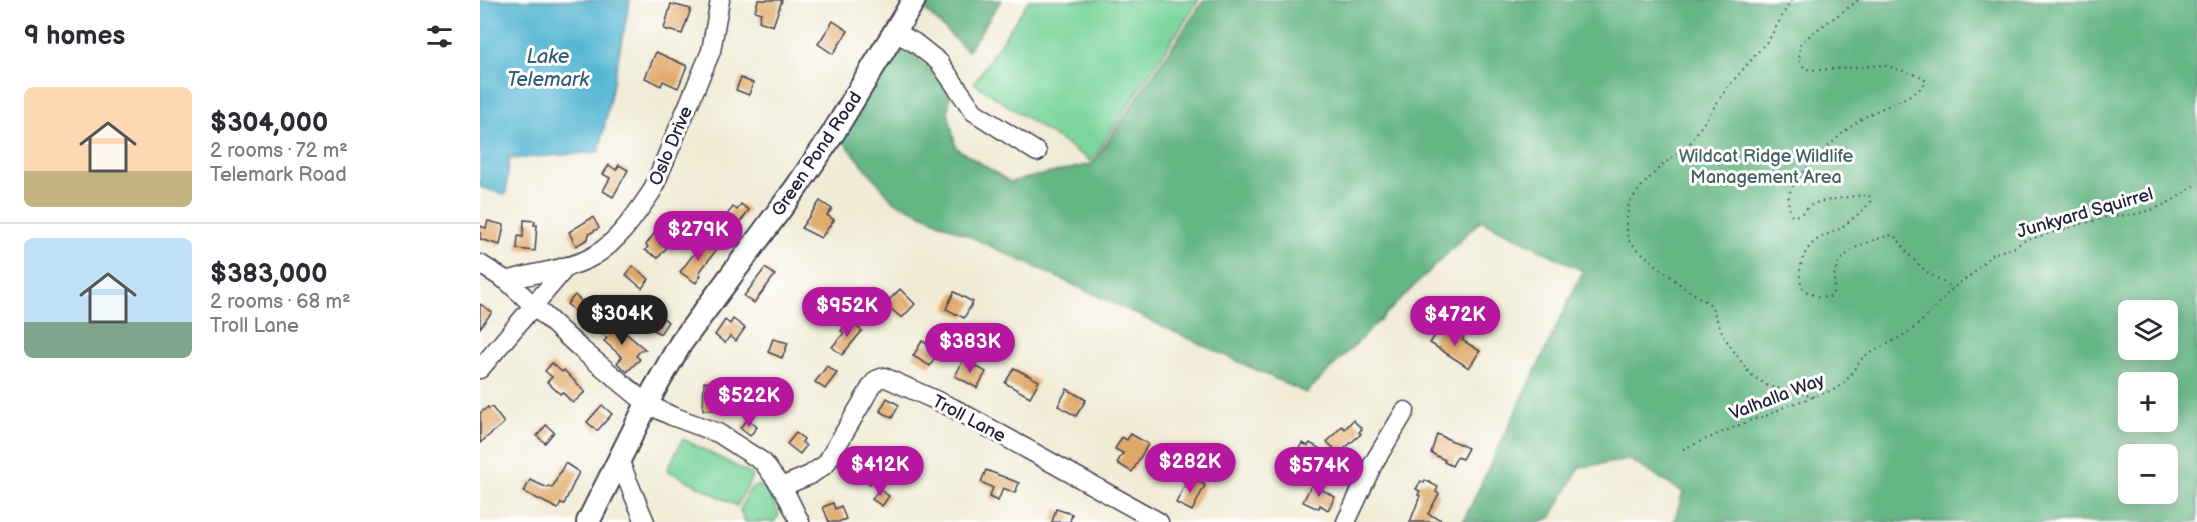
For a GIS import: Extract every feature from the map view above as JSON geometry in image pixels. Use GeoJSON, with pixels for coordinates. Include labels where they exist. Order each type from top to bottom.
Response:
{"type":"FeatureCollection","features":[{"type":"Feature","properties":{"kind":"main road","name":"Green Pond Road"},"geometry":{"type":"LineString","coordinates":[[588,522],[647,404],[681,343],[826,144],[914,0]]}},
{"type":"Feature","properties":{"kind":"street","name":"Oslo Drive"},"geometry":{"type":"LineString","coordinates":[[507,280],[567,267],[589,259],[606,248],[652,191],[711,51],[720,0]]}},
{"type":"Feature","properties":{"kind":"street"},"geometry":{"type":"LineString","coordinates":[[895,32],[915,43],[939,62],[974,112],[1037,152]]}},
{"type":"Feature","properties":{"kind":"street"},"geometry":{"type":"LineString","coordinates":[[480,264],[507,280],[616,380],[647,404],[718,433],[763,462],[781,487],[800,522]]}},
{"type":"Feature","properties":{"kind":"street"},"geometry":{"type":"LineString","coordinates":[[485,363],[567,267]]}},
{"type":"Feature","properties":{"kind":"street","name":"Troll Lane"},"geometry":{"type":"LineString","coordinates":[[781,487],[810,475],[826,464],[871,387],[876,380],[884,377],[953,408],[1159,522]]}},
{"type":"Feature","properties":{"kind":"street"},"geometry":{"type":"LineString","coordinates":[[1346,522],[1373,464],[1405,411]]}},
{"type":"Feature","properties":{"kind":"street"},"geometry":{"type":"LineString","coordinates":[[619,460],[645,522]]}},
{"type":"Feature","properties":{"kind":"path"},"geometry":{"type":"LineString","coordinates":[[1791,0],[1770,38],[1727,88],[1690,143],[1660,167],[1629,203],[1626,223],[1629,240],[1643,255],[1682,286],[1711,304],[1724,337],[1750,375],[1768,386],[1816,397]]}},
{"type":"Feature","properties":{"kind":"path"},"geometry":{"type":"LineString","coordinates":[[1858,0],[1800,44],[1799,60],[1805,69],[1883,65],[1920,76],[1926,81],[1925,85],[1917,90],[1867,115],[1841,136],[1791,188],[1787,205],[1792,216],[1803,214],[1809,206],[1818,202],[1862,194],[1869,195],[1871,201],[1838,229],[1817,240],[1800,264],[1799,279],[1803,290],[1826,298],[1832,296],[1835,272],[1842,261],[1864,243],[1893,235],[1903,243],[1912,259],[1931,275],[1953,288]]}},
{"type":"Feature","properties":{"kind":"path","name":"Junkyard Squirrel"},"geometry":{"type":"LineString","coordinates":[[1953,288],[1974,273],[1992,254],[2024,242],[2120,214],[2139,214],[2181,196],[2197,183]]}},
{"type":"Feature","properties":{"kind":"path","name":"Valhalla Way"},"geometry":{"type":"LineString","coordinates":[[1683,449],[1784,407],[1836,389],[1846,381],[1863,357],[1915,327],[1953,288]]}},
{"type":"Feature","properties":{"kind":"green space"},"geometry":{"type":"Polygon","coordinates":[[[930,0],[1001,0],[968,51],[925,10],[930,0]]]}},
{"type":"Feature","properties":{"kind":"green space"},"geometry":{"type":"Polygon","coordinates":[[[1029,0],[1199,0],[1091,161],[974,83],[1029,0]]]}},
{"type":"Feature","properties":{"kind":"green space","name":"Wildcat Ridge Wildlife Management Area"},"geometry":{"type":"Polygon","coordinates":[[[1204,0],[2197,0],[2197,522],[1674,522],[1683,492],[1630,460],[1580,467],[1551,518],[1539,522],[1463,522],[1583,271],[1481,220],[1306,393],[893,201],[838,135],[901,44],[942,80],[950,96],[948,112],[956,148],[1010,182],[1092,164],[1204,0]]]}},
{"type":"Feature","properties":{"kind":"green space"},"geometry":{"type":"Polygon","coordinates":[[[683,439],[753,475],[737,506],[667,470],[683,439]]]}},
{"type":"Feature","properties":{"kind":"green space"},"geometry":{"type":"Polygon","coordinates":[[[759,485],[766,487],[779,514],[774,522],[745,522],[740,510],[750,489],[759,485]]]}},
{"type":"Feature","properties":{"kind":"water","name":"Lake Telemark"},"geometry":{"type":"Polygon","coordinates":[[[480,0],[630,0],[599,152],[509,159],[506,195],[480,187],[480,0]]]}},
{"type":"Feature","properties":{"kind":"building"},"geometry":{"type":"Polygon","coordinates":[[[758,0],[782,0],[773,26],[759,21],[761,13],[755,11],[758,0]]]}},
{"type":"Feature","properties":{"kind":"building"},"geometry":{"type":"Polygon","coordinates":[[[671,4],[691,9],[682,34],[664,29],[671,4]]]}},
{"type":"Feature","properties":{"kind":"building"},"geometry":{"type":"Polygon","coordinates":[[[833,21],[848,31],[833,54],[818,44],[833,21]]]}},
{"type":"Feature","properties":{"kind":"building"},"geometry":{"type":"Polygon","coordinates":[[[656,52],[687,66],[678,88],[663,81],[661,86],[645,78],[656,52]]]}},
{"type":"Feature","properties":{"kind":"building"},"geometry":{"type":"Polygon","coordinates":[[[741,78],[753,83],[749,95],[736,90],[741,78]]]}},
{"type":"Feature","properties":{"kind":"building"},"geometry":{"type":"Polygon","coordinates":[[[609,165],[616,170],[619,165],[628,170],[613,197],[603,191],[610,178],[603,174],[609,165]]]}},
{"type":"Feature","properties":{"kind":"building"},"geometry":{"type":"Polygon","coordinates":[[[820,201],[832,209],[827,215],[834,220],[821,238],[801,228],[820,201]]]}},
{"type":"Feature","properties":{"kind":"building"},"geometry":{"type":"Polygon","coordinates":[[[741,204],[749,210],[738,225],[726,216],[733,207],[737,210],[741,204]]]}},
{"type":"Feature","properties":{"kind":"building"},"geometry":{"type":"Polygon","coordinates":[[[593,217],[599,228],[589,234],[588,239],[576,246],[569,232],[593,217]]]}},
{"type":"Feature","properties":{"kind":"building"},"geometry":{"type":"Polygon","coordinates":[[[524,220],[535,221],[534,225],[537,225],[535,251],[517,249],[518,236],[523,237],[524,220]]]}},
{"type":"Feature","properties":{"kind":"building"},"geometry":{"type":"Polygon","coordinates":[[[488,221],[504,225],[500,245],[480,239],[480,226],[486,228],[488,221]]]}},
{"type":"Feature","properties":{"kind":"building"},"geometry":{"type":"Polygon","coordinates":[[[660,225],[676,236],[658,258],[645,250],[660,225]]]}},
{"type":"Feature","properties":{"kind":"building"},"geometry":{"type":"Polygon","coordinates":[[[706,241],[717,249],[699,273],[701,275],[696,283],[680,272],[706,241]]]}},
{"type":"Feature","properties":{"kind":"building"},"geometry":{"type":"Polygon","coordinates":[[[633,266],[649,279],[642,288],[626,275],[633,266]]]}},
{"type":"Feature","properties":{"kind":"building"},"geometry":{"type":"Polygon","coordinates":[[[765,268],[775,275],[754,303],[744,296],[765,268]]]}},
{"type":"Feature","properties":{"kind":"building"},"geometry":{"type":"Polygon","coordinates":[[[900,289],[915,304],[902,318],[885,304],[900,289]]]}},
{"type":"Feature","properties":{"kind":"building"},"geometry":{"type":"Polygon","coordinates":[[[954,292],[973,302],[964,318],[946,309],[954,292]]]}},
{"type":"Feature","properties":{"kind":"building"},"geometry":{"type":"Polygon","coordinates":[[[575,295],[588,308],[580,316],[567,304],[575,295]]]}},
{"type":"Feature","properties":{"kind":"building"},"geometry":{"type":"Polygon","coordinates":[[[480,304],[492,312],[480,328],[480,304]]]}},
{"type":"Feature","properties":{"kind":"building"},"geometry":{"type":"Polygon","coordinates":[[[656,312],[668,322],[660,334],[646,325],[656,312]]]}},
{"type":"Feature","properties":{"kind":"building"},"geometry":{"type":"Polygon","coordinates":[[[733,319],[745,328],[736,341],[730,336],[725,343],[715,335],[725,320],[730,324],[733,319]]]}},
{"type":"Feature","properties":{"kind":"building"},"geometry":{"type":"Polygon","coordinates":[[[849,321],[862,331],[842,355],[832,347],[844,333],[841,331],[849,321]]]}},
{"type":"Feature","properties":{"kind":"building"},"geometry":{"type":"Polygon","coordinates":[[[609,322],[646,350],[641,350],[636,356],[640,359],[627,372],[617,363],[622,357],[604,341],[607,338],[600,332],[609,322]]]}},
{"type":"Feature","properties":{"kind":"building"},"geometry":{"type":"Polygon","coordinates":[[[1441,326],[1452,334],[1454,330],[1464,336],[1462,340],[1480,351],[1469,368],[1430,343],[1441,326]]]}},
{"type":"Feature","properties":{"kind":"building"},"geometry":{"type":"Polygon","coordinates":[[[773,339],[788,343],[782,358],[768,352],[773,339]]]}},
{"type":"Feature","properties":{"kind":"building"},"geometry":{"type":"Polygon","coordinates":[[[922,341],[939,351],[930,366],[913,356],[922,341]]]}},
{"type":"Feature","properties":{"kind":"building"},"geometry":{"type":"Polygon","coordinates":[[[964,359],[986,372],[977,388],[955,376],[964,359]]]}},
{"type":"Feature","properties":{"kind":"building"},"geometry":{"type":"Polygon","coordinates":[[[552,363],[562,372],[564,370],[585,392],[573,403],[547,382],[552,377],[545,371],[552,363]]]}},
{"type":"Feature","properties":{"kind":"building"},"geometry":{"type":"Polygon","coordinates":[[[827,366],[837,373],[825,389],[815,382],[827,366]]]}},
{"type":"Feature","properties":{"kind":"building"},"geometry":{"type":"Polygon","coordinates":[[[1014,368],[1039,381],[1030,397],[1005,383],[1014,368]]]}},
{"type":"Feature","properties":{"kind":"building"},"geometry":{"type":"Polygon","coordinates":[[[704,382],[730,383],[730,410],[703,410],[704,382]]]}},
{"type":"Feature","properties":{"kind":"building"},"geometry":{"type":"Polygon","coordinates":[[[1067,389],[1086,400],[1076,416],[1058,406],[1067,389]]]}},
{"type":"Feature","properties":{"kind":"building"},"geometry":{"type":"Polygon","coordinates":[[[887,398],[899,405],[892,418],[880,411],[887,398]]]}},
{"type":"Feature","properties":{"kind":"building"},"geometry":{"type":"Polygon","coordinates":[[[602,405],[612,414],[597,431],[587,422],[602,405]]]}},
{"type":"Feature","properties":{"kind":"building"},"geometry":{"type":"Polygon","coordinates":[[[488,407],[489,409],[492,407],[504,423],[480,443],[480,413],[488,407]]]}},
{"type":"Feature","properties":{"kind":"building"},"geometry":{"type":"Polygon","coordinates":[[[748,419],[757,427],[750,436],[740,428],[748,419]]]}},
{"type":"Feature","properties":{"kind":"building"},"geometry":{"type":"Polygon","coordinates":[[[1353,420],[1362,429],[1359,432],[1361,434],[1339,453],[1327,442],[1342,426],[1345,429],[1353,420]]]}},
{"type":"Feature","properties":{"kind":"building"},"geometry":{"type":"Polygon","coordinates":[[[546,425],[554,432],[545,443],[537,436],[546,425]]]}},
{"type":"Feature","properties":{"kind":"building"},"geometry":{"type":"Polygon","coordinates":[[[796,433],[804,439],[802,442],[806,446],[800,454],[787,444],[796,433]]]}},
{"type":"Feature","properties":{"kind":"building"},"geometry":{"type":"Polygon","coordinates":[[[1131,434],[1148,444],[1132,472],[1117,463],[1123,453],[1115,449],[1122,437],[1127,440],[1131,434]]]}},
{"type":"Feature","properties":{"kind":"building"},"geometry":{"type":"Polygon","coordinates":[[[1437,434],[1468,448],[1462,459],[1457,457],[1452,466],[1431,453],[1437,434]]]}},
{"type":"Feature","properties":{"kind":"building"},"geometry":{"type":"Polygon","coordinates":[[[1302,443],[1308,446],[1310,443],[1324,451],[1317,465],[1303,457],[1304,455],[1298,451],[1302,443]]]}},
{"type":"Feature","properties":{"kind":"building"},"geometry":{"type":"Polygon","coordinates":[[[878,459],[885,465],[870,484],[859,475],[870,462],[873,465],[878,459]]]}},
{"type":"Feature","properties":{"kind":"building"},"geometry":{"type":"Polygon","coordinates":[[[565,463],[579,472],[564,504],[561,503],[558,509],[524,492],[530,480],[552,488],[565,463]]]}},
{"type":"Feature","properties":{"kind":"building"},"geometry":{"type":"Polygon","coordinates":[[[986,470],[1019,483],[1015,493],[1003,488],[998,501],[989,497],[993,488],[981,482],[986,470]]]}},
{"type":"Feature","properties":{"kind":"building"},"geometry":{"type":"Polygon","coordinates":[[[1189,477],[1205,485],[1192,511],[1176,503],[1189,477]]]}},
{"type":"Feature","properties":{"kind":"building"},"geometry":{"type":"Polygon","coordinates":[[[1425,480],[1438,487],[1436,492],[1439,494],[1428,514],[1446,522],[1410,522],[1420,496],[1418,495],[1420,491],[1416,489],[1421,481],[1424,483],[1425,480]]]}},
{"type":"Feature","properties":{"kind":"building"},"geometry":{"type":"Polygon","coordinates":[[[1312,484],[1335,497],[1328,510],[1320,505],[1319,508],[1303,502],[1312,484]]]}},
{"type":"Feature","properties":{"kind":"building"},"geometry":{"type":"Polygon","coordinates":[[[879,489],[889,496],[882,506],[872,499],[879,489]]]}},
{"type":"Feature","properties":{"kind":"building"},"geometry":{"type":"Polygon","coordinates":[[[833,503],[835,509],[841,506],[846,519],[829,522],[823,507],[833,503]]]}},
{"type":"Feature","properties":{"kind":"building"},"geometry":{"type":"Polygon","coordinates":[[[1056,509],[1072,514],[1070,522],[1052,522],[1056,509]]]}}]}
